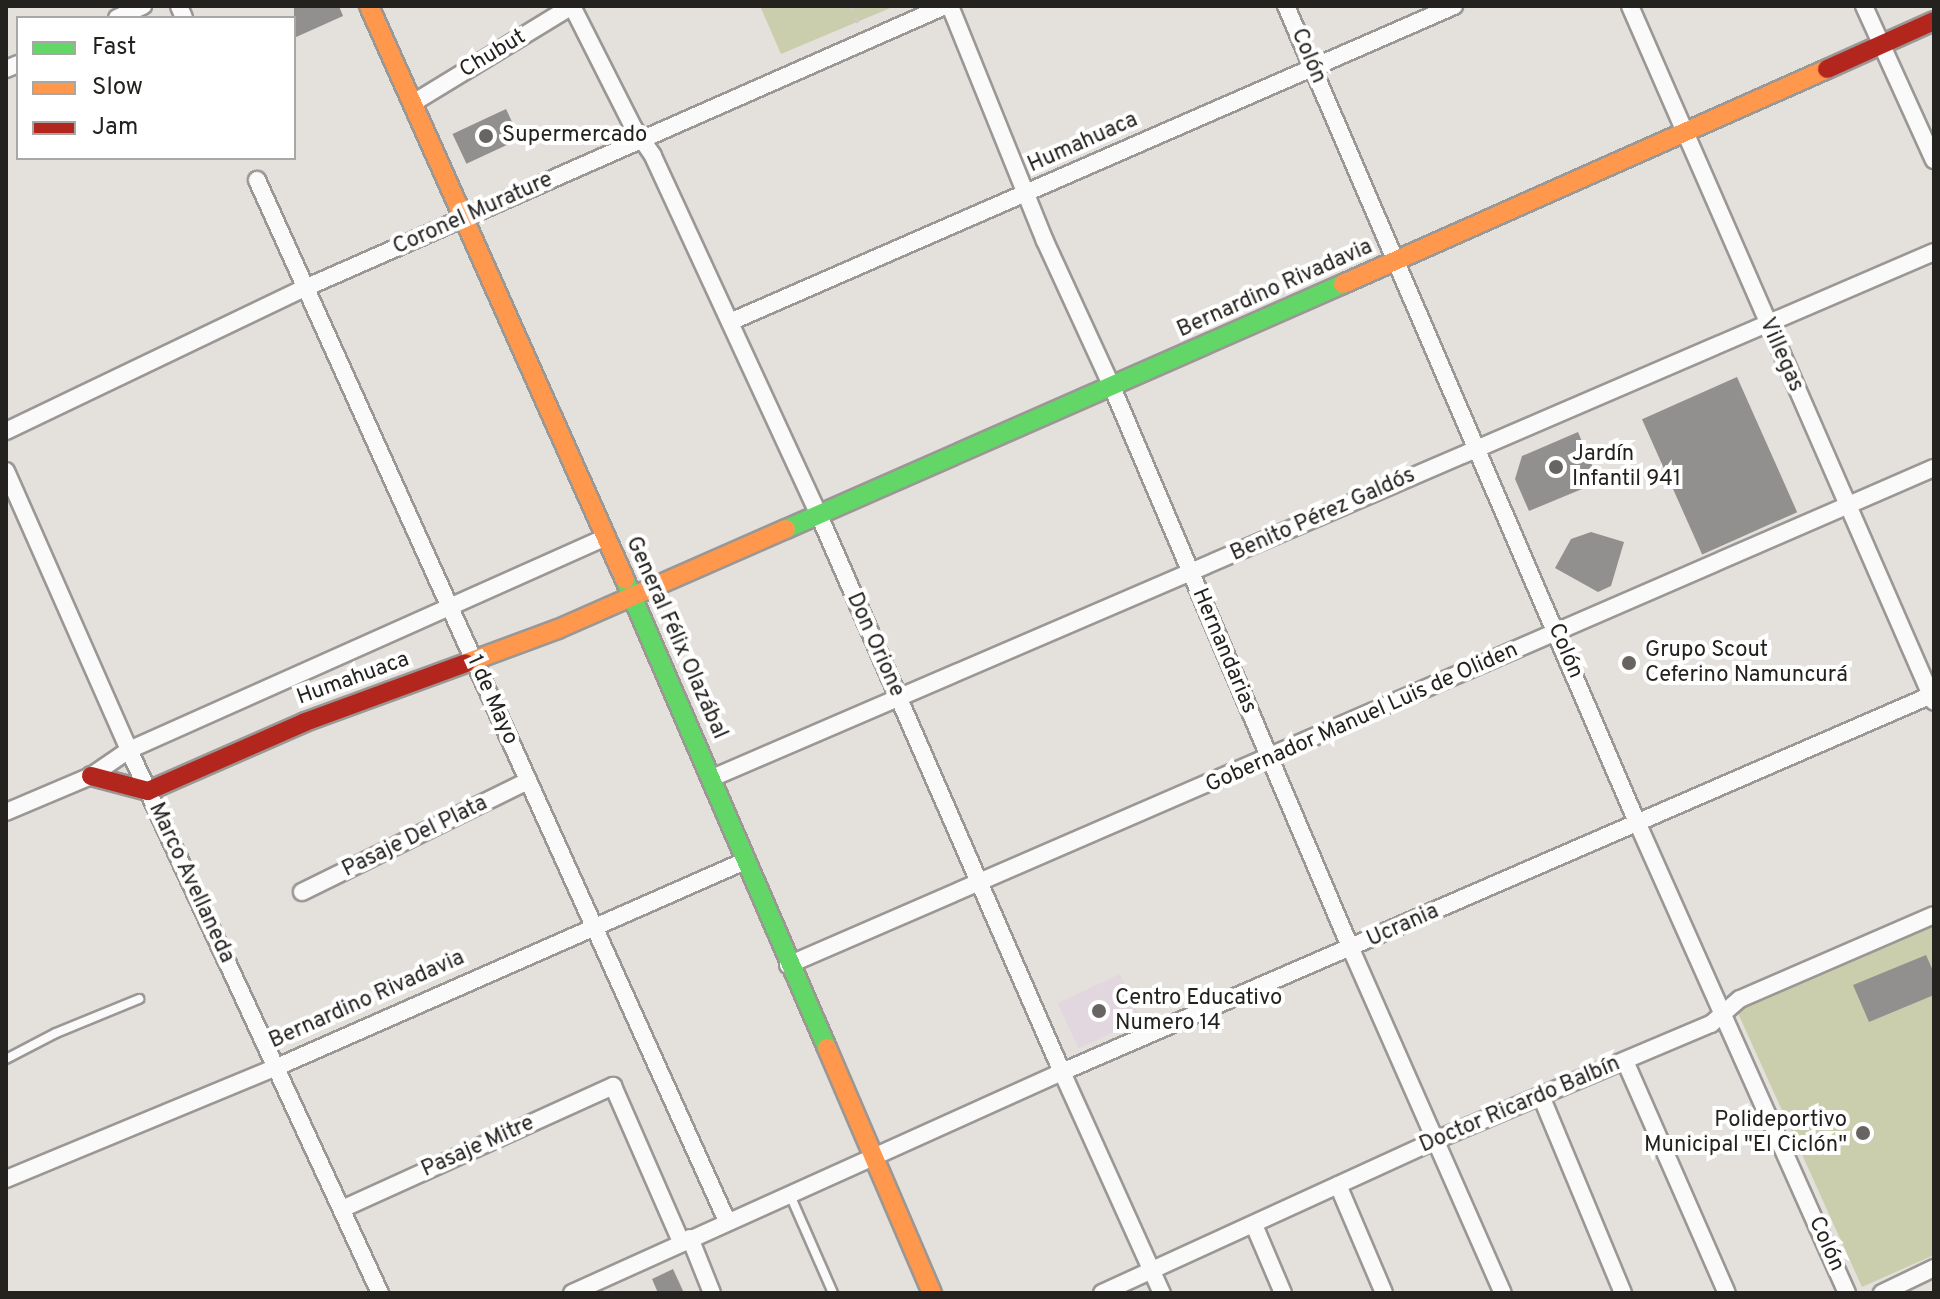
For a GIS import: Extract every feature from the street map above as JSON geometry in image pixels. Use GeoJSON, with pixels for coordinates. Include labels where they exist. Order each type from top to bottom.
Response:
{"type":"FeatureCollection","features":[{"type":"Feature","properties":{"kind":"street"},"geometry":{"type":"LineString","coordinates":[[121,16],[143,6]]}},
{"type":"Feature","properties":{"kind":"street","name":"General Félix Olazábal"},"geometry":{"type":"LineString","coordinates":[[369,6],[712,778],[788,965],[932,1293]]}},
{"type":"Feature","properties":{"kind":"street","name":"Chubut"},"geometry":{"type":"LineString","coordinates":[[413,103],[572,6]]}},
{"type":"Feature","properties":{"kind":"street","name":"Don Orione"},"geometry":{"type":"LineString","coordinates":[[572,6],[642,140],[818,513],[1162,1293]]}},
{"type":"Feature","properties":{"kind":"street","name":"Coronel Murature"},"geometry":{"type":"LineString","coordinates":[[6,431],[305,288],[947,6]]}},
{"type":"Feature","properties":{"kind":"street","name":"Hernandarias"},"geometry":{"type":"LineString","coordinates":[[947,6],[1351,949],[1503,1293]]}},
{"type":"Feature","properties":{"kind":"street","name":"Colón"},"geometry":{"type":"LineString","coordinates":[[1286,6],[1637,822],[1847,1293]]}},
{"type":"Feature","properties":{"kind":"street","name":"Humahuaca"},"geometry":{"type":"LineString","coordinates":[[730,322],[1454,6]]}},
{"type":"Feature","properties":{"kind":"street","name":"Villegas"},"geometry":{"type":"LineString","coordinates":[[1630,6],[1933,697]]}},
{"type":"Feature","properties":{"kind":"street"},"geometry":{"type":"LineString","coordinates":[[1864,6],[1934,160]]}},
{"type":"Feature","properties":{"kind":"street","name":"Bernardino Rivadavia"},"geometry":{"type":"LineString","coordinates":[[632,596],[1112,387],[1934,21]]}},
{"type":"Feature","properties":{"kind":"street","name":"1 de Mayo"},"geometry":{"type":"LineString","coordinates":[[257,180],[727,1221]]}},
{"type":"Feature","properties":{"kind":"street","name":"Benito Pérez Galdós"},"geometry":{"type":"LineString","coordinates":[[712,778],[1934,252]]}},
{"type":"Feature","properties":{"kind":"street","name":"Gobernador Manuel Luis de Oliden"},"geometry":{"type":"LineString","coordinates":[[788,965],[1271,759],[1934,468]]}},
{"type":"Feature","properties":{"kind":"street","name":"Marco Avellaneda"},"geometry":{"type":"LineString","coordinates":[[6,471],[129,750],[380,1293]]}},
{"type":"Feature","properties":{"kind":"street","name":"Humahuaca"},"geometry":{"type":"LineString","coordinates":[[6,812],[91,776],[129,750],[447,605],[606,537]]}},
{"type":"Feature","properties":{"kind":"street","name":"Humahuaca"},"geometry":{"type":"LineString","coordinates":[[148,791],[305,722],[475,660],[632,596]]}},
{"type":"Feature","properties":{"kind":"street","name":"Ucrania"},"geometry":{"type":"LineString","coordinates":[[871,1158],[1637,822],[1933,697]]}},
{"type":"Feature","properties":{"kind":"street"},"geometry":{"type":"LineString","coordinates":[[91,776],[148,791]]}},
{"type":"Feature","properties":{"kind":"street","name":"Pasaje Del Plata"},"geometry":{"type":"LineString","coordinates":[[302,892],[528,781]]}},
{"type":"Feature","properties":{"kind":"street","name":"Bernardino Rivadavia"},"geometry":{"type":"LineString","coordinates":[[6,1179],[277,1067],[593,925],[745,861]]}},
{"type":"Feature","properties":{"kind":"street","name":"Doctor Ricardo Balbín"},"geometry":{"type":"LineString","coordinates":[[1102,1293],[1436,1140],[1711,1024],[1740,999],[1934,915]]}},
{"type":"Feature","properties":{"kind":"street"},"geometry":{"type":"LineString","coordinates":[[1625,1061],[1727,1293]]}},
{"type":"Feature","properties":{"kind":"street","name":"Pasaje Mitre"},"geometry":{"type":"LineString","coordinates":[[342,1209],[613,1086],[685,1240]]}},
{"type":"Feature","properties":{"kind":"street"},"geometry":{"type":"LineString","coordinates":[[1541,1096],[1623,1293]]}},
{"type":"Feature","properties":{"kind":"street"},"geometry":{"type":"LineString","coordinates":[[572,1293],[871,1158]]}},
{"type":"Feature","properties":{"kind":"street"},"geometry":{"type":"LineString","coordinates":[[1338,1185],[1384,1293]]}},
{"type":"Feature","properties":{"kind":"street"},"geometry":{"type":"LineString","coordinates":[[1254,1225],[1283,1293]]}},
{"type":"Feature","properties":{"kind":"street"},"geometry":{"type":"LineString","coordinates":[[685,1240],[712,1293]]}},
{"type":"Feature","properties":{"kind":"street"},"geometry":{"type":"LineString","coordinates":[[1882,1293],[1934,1268]]}},
{"type":"Feature","properties":{"kind":"lane"},"geometry":{"type":"LineString","coordinates":[[6,1059],[56,1033],[139,999]]}},
{"type":"Feature","properties":{"kind":"lane"},"geometry":{"type":"LineString","coordinates":[[790,1194],[833,1293]]}},
{"type":"Feature","properties":{"kind":"path"},"geometry":{"type":"LineString","coordinates":[[851,6],[866,41]]}},
{"type":"Feature","properties":{"kind":"shaded area","name":"Centro Educativo Numero 14"},"geometry":{"type":"Polygon","coordinates":[[[1120,974],[1141,1019],[1079,1048],[1057,1003],[1120,974]]]}},
{"type":"Feature","properties":{"kind":"green space"},"geometry":{"type":"Polygon","coordinates":[[[760,6],[895,6],[781,54],[760,6]]]}},
{"type":"Feature","properties":{"kind":"green space","name":"Polideportivo Municipal \"El Ciclón\""},"geometry":{"type":"Polygon","coordinates":[[[1934,924],[1934,1255],[1862,1287],[1737,1011],[1934,924]]]}},
{"type":"Feature","properties":{"kind":"building"},"geometry":{"type":"Polygon","coordinates":[[[294,6],[339,6],[343,16],[296,37],[294,6]]]}},
{"type":"Feature","properties":{"kind":"building","name":"Supermercado"},"geometry":{"type":"Polygon","coordinates":[[[506,109],[520,139],[466,164],[453,134],[506,109]]]}},
{"type":"Feature","properties":{"kind":"building"},"geometry":{"type":"Polygon","coordinates":[[[1737,377],[1797,512],[1702,555],[1642,419],[1737,377]]]}},
{"type":"Feature","properties":{"kind":"building","name":"Jardín Infantil 941"},"geometry":{"type":"Polygon","coordinates":[[[1578,432],[1599,482],[1529,511],[1515,479],[1522,456],[1578,432]]]}},
{"type":"Feature","properties":{"kind":"building"},"geometry":{"type":"Polygon","coordinates":[[[1591,532],[1624,542],[1611,586],[1598,592],[1555,568],[1571,539],[1591,532]]]}},
{"type":"Feature","properties":{"kind":"building"},"geometry":{"type":"Polygon","coordinates":[[[1926,955],[1934,973],[1934,995],[1869,1022],[1853,985],[1926,955]]]}},
{"type":"Feature","properties":{"kind":"building"},"geometry":{"type":"Polygon","coordinates":[[[673,1269],[684,1293],[658,1293],[652,1279],[673,1269]]]}},
{"type":"Feature","properties":{"kind":"traffic: fast"},"geometry":{"type":"LineString","coordinates":[[786,529],[1343,284]]}},
{"type":"Feature","properties":{"kind":"traffic: fast"},"geometry":{"type":"LineString","coordinates":[[625,580],[827,1048]]}},
{"type":"Feature","properties":{"kind":"traffic: slow"},"geometry":{"type":"LineString","coordinates":[[369,6],[625,580]]}},
{"type":"Feature","properties":{"kind":"traffic: slow"},"geometry":{"type":"LineString","coordinates":[[1343,284],[1827,69]]}},
{"type":"Feature","properties":{"kind":"traffic: slow"},"geometry":{"type":"LineString","coordinates":[[466,663],[558,629],[786,529]]}},
{"type":"Feature","properties":{"kind":"traffic: slow"},"geometry":{"type":"LineString","coordinates":[[827,1048],[932,1293]]}},
{"type":"Feature","properties":{"kind":"traffic: jam"},"geometry":{"type":"LineString","coordinates":[[1827,69],[1934,21]]}},
{"type":"Feature","properties":{"kind":"traffic: jam"},"geometry":{"type":"LineString","coordinates":[[91,776],[148,791],[305,722],[466,663]]}},
{"type":"Feature","properties":{"kind":"place","name":"Supermercado"},"geometry":{"type":"Point","coordinates":[486,136]}},
{"type":"Feature","properties":{"kind":"place","name":"Jardín Infantil 941"},"geometry":{"type":"Point","coordinates":[1556,467]}},
{"type":"Feature","properties":{"kind":"place","name":"Grupo Scout Ceferino Namuncurá"},"geometry":{"type":"Point","coordinates":[1629,663]}},
{"type":"Feature","properties":{"kind":"place","name":"Centro Educativo Numero 14"},"geometry":{"type":"Point","coordinates":[1099,1011]}},
{"type":"Feature","properties":{"kind":"place","name":"Polideportivo Municipal \"El Ciclón\""},"geometry":{"type":"Point","coordinates":[1863,1133]}}]}
